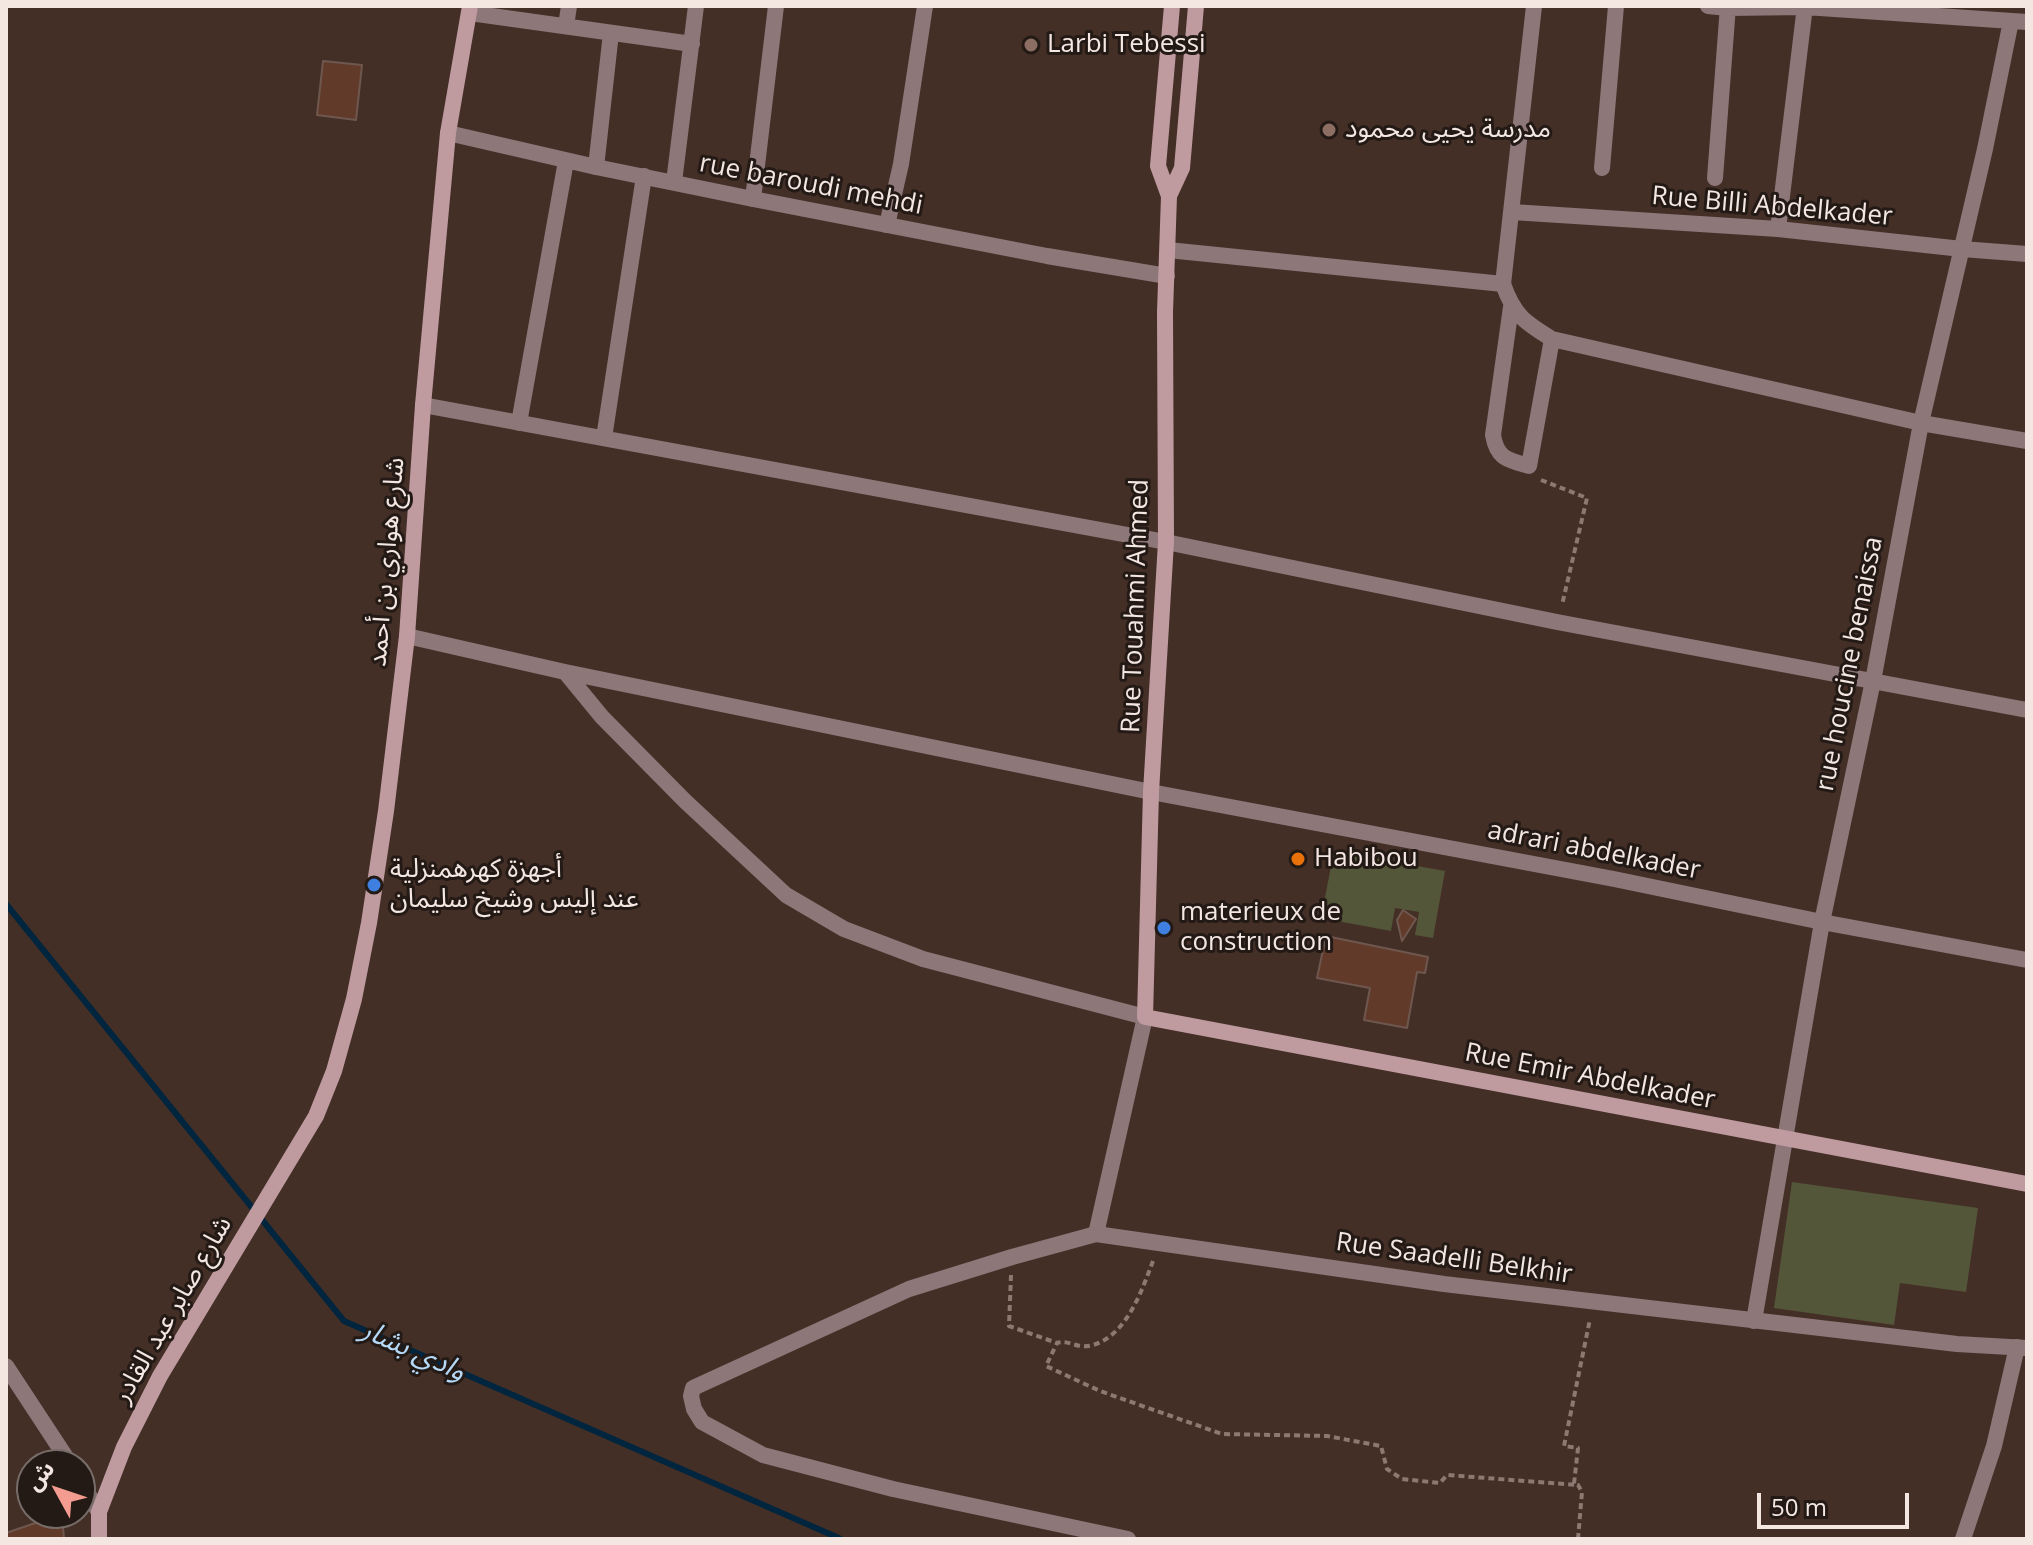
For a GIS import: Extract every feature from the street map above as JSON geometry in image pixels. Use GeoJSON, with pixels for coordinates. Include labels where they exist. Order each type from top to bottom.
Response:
{"type":"FeatureCollection","features":[{"type":"Feature","properties":{"kind":"main road"},"geometry":{"type":"LineString","coordinates":[[1169,196],[1158,166],[1172,6]]}},
{"type":"Feature","properties":{"kind":"main road"},"geometry":{"type":"LineString","coordinates":[[1169,196],[1182,168],[1196,6]]}},
{"type":"Feature","properties":{"kind":"main road","name":"شارع هواري بن أحمد"},"geometry":{"type":"LineString","coordinates":[[316,1116],[334,1071],[354,999],[386,811],[407,636],[423,405],[448,133],[470,10]]}},
{"type":"Feature","properties":{"kind":"main road","name":"Rue Touahmi Ahmed"},"geometry":{"type":"LineString","coordinates":[[1145,1017],[1151,792],[1166,542],[1169,196]]}},
{"type":"Feature","properties":{"kind":"main road","name":"Rue Emir Abdelkader"},"geometry":{"type":"LineString","coordinates":[[1145,1017],[2027,1184]]}},
{"type":"Feature","properties":{"kind":"main road","name":"شارع صابر عبد القادر"},"geometry":{"type":"LineString","coordinates":[[99,1539],[99,1512],[124,1447],[160,1376],[316,1116]]}},
{"type":"Feature","properties":{"kind":"street"},"geometry":{"type":"LineString","coordinates":[[566,26],[569,6]]}},
{"type":"Feature","properties":{"kind":"street"},"geometry":{"type":"LineString","coordinates":[[674,182],[696,6]]}},
{"type":"Feature","properties":{"kind":"street"},"geometry":{"type":"LineString","coordinates":[[753,199],[776,6]]}},
{"type":"Feature","properties":{"kind":"street"},"geometry":{"type":"LineString","coordinates":[[887,225],[901,164],[925,6]]}},
{"type":"Feature","properties":{"kind":"street"},"geometry":{"type":"LineString","coordinates":[[1534,6],[1503,284],[1511,307],[1493,435],[1497,451],[1505,458],[1529,466],[1552,339]]}},
{"type":"Feature","properties":{"kind":"street"},"geometry":{"type":"LineString","coordinates":[[1602,168],[1616,6]]}},
{"type":"Feature","properties":{"kind":"street"},"geometry":{"type":"LineString","coordinates":[[1708,6],[1879,9],[2019,22]]}},
{"type":"Feature","properties":{"kind":"street"},"geometry":{"type":"LineString","coordinates":[[1778,229],[1805,6]]}},
{"type":"Feature","properties":{"kind":"street"},"geometry":{"type":"LineString","coordinates":[[1715,178],[1728,7]]}},
{"type":"Feature","properties":{"kind":"street"},"geometry":{"type":"LineString","coordinates":[[470,10],[692,44]]}},
{"type":"Feature","properties":{"kind":"street","name":"rue houcine benaissa"},"geometry":{"type":"LineString","coordinates":[[1754,1321],[1822,922],[1873,681],[1921,423],[2019,22]]}},
{"type":"Feature","properties":{"kind":"street"},"geometry":{"type":"LineString","coordinates":[[596,167],[611,33]]}},
{"type":"Feature","properties":{"kind":"street","name":"rue baroudi mehdi"},"geometry":{"type":"LineString","coordinates":[[448,133],[566,161],[753,199],[1167,276]]}},
{"type":"Feature","properties":{"kind":"street"},"geometry":{"type":"LineString","coordinates":[[519,423],[566,161]]}},
{"type":"Feature","properties":{"kind":"street"},"geometry":{"type":"LineString","coordinates":[[604,438],[644,176]]}},
{"type":"Feature","properties":{"kind":"street","name":"Rue Billi Abdelkader"},"geometry":{"type":"LineString","coordinates":[[1512,212],[1778,229],[2027,254]]}},
{"type":"Feature","properties":{"kind":"street"},"geometry":{"type":"LineString","coordinates":[[1168,250],[1503,284]]}},
{"type":"Feature","properties":{"kind":"street"},"geometry":{"type":"LineString","coordinates":[[1511,307],[1552,339],[1921,423],[2027,441]]}},
{"type":"Feature","properties":{"kind":"street"},"geometry":{"type":"LineString","coordinates":[[423,405],[1166,542],[1557,622],[2027,710]]}},
{"type":"Feature","properties":{"kind":"street","name":"adrari abdelkader"},"geometry":{"type":"LineString","coordinates":[[407,636],[565,672],[1151,792],[2027,960]]}},
{"type":"Feature","properties":{"kind":"street"},"geometry":{"type":"LineString","coordinates":[[565,672],[602,717],[786,895],[844,929],[923,959],[1145,1017],[1096,1234],[909,1289],[693,1388],[691,1396],[702,1422],[763,1455],[893,1489],[1128,1539]]}},
{"type":"Feature","properties":{"kind":"street","name":"Rue Saadelli Belkhir"},"geometry":{"type":"LineString","coordinates":[[1096,1234],[1444,1284],[1957,1344],[2022,1348]]}},
{"type":"Feature","properties":{"kind":"street"},"geometry":{"type":"LineString","coordinates":[[1963,1539],[2022,1348]]}},
{"type":"Feature","properties":{"kind":"street"},"geometry":{"type":"LineString","coordinates":[[6,1366],[60,1449]]}},
{"type":"Feature","properties":{"kind":"street"},"geometry":{"type":"LineString","coordinates":[[96,1507],[99,1512]]}},
{"type":"Feature","properties":{"kind":"path"},"geometry":{"type":"LineString","coordinates":[[1529,466],[1541,480],[1587,498],[1557,622]]}},
{"type":"Feature","properties":{"kind":"path"},"geometry":{"type":"LineString","coordinates":[[1012,1257],[1009,1326],[1057,1343],[1063,1341],[1081,1347],[1096,1345],[1128,1317],[1135,1307],[1159,1244]]}},
{"type":"Feature","properties":{"kind":"path"},"geometry":{"type":"LineString","coordinates":[[1578,1539],[1582,1492],[1574,1484],[1578,1448],[1564,1446],[1593,1301]]}},
{"type":"Feature","properties":{"kind":"path"},"geometry":{"type":"LineString","coordinates":[[1057,1343],[1046,1366],[1100,1391],[1222,1434],[1327,1436],[1381,1446],[1387,1469],[1402,1479],[1440,1483],[1447,1475],[1578,1485]]}},
{"type":"Feature","properties":{"kind":"green space"},"geometry":{"type":"Polygon","coordinates":[[[1334,851],[1445,871],[1433,938],[1415,935],[1419,912],[1395,908],[1391,931],[1321,918],[1334,851]]]}},
{"type":"Feature","properties":{"kind":"green space"},"geometry":{"type":"Polygon","coordinates":[[[1792,1182],[1978,1208],[1966,1292],[1900,1283],[1894,1325],[1774,1308],[1792,1182]]]}},
{"type":"Feature","properties":{"kind":"building"},"geometry":{"type":"Polygon","coordinates":[[[323,61],[362,65],[356,120],[317,115],[323,61]]]}},
{"type":"Feature","properties":{"kind":"building"},"geometry":{"type":"Polygon","coordinates":[[[1403,910],[1416,919],[1402,941],[1397,920],[1403,910]]]}},
{"type":"Feature","properties":{"kind":"building"},"geometry":{"type":"Polygon","coordinates":[[[1326,936],[1428,957],[1425,973],[1417,972],[1407,1028],[1364,1020],[1370,988],[1317,978],[1326,936]]]}},
{"type":"Feature","properties":{"kind":"building"},"geometry":{"type":"Polygon","coordinates":[[[18,1529],[63,1529],[64,1539],[6,1539],[6,1533],[18,1529]]]}},
{"type":"Feature","properties":{"kind":"waterway","name":"وادي بشار"},"geometry":{"type":"LineString","coordinates":[[6,904],[344,1321],[841,1539]]}},
{"type":"Feature","properties":{"kind":"place","name":"Larbi Tebessi"},"geometry":{"type":"Point","coordinates":[1031,45]}},
{"type":"Feature","properties":{"kind":"place","name":"مدرسة يحيى محمود"},"geometry":{"type":"Point","coordinates":[1329,130]}},
{"type":"Feature","properties":{"kind":"place","name":"Habibou"},"geometry":{"type":"Point","coordinates":[1298,859]}},
{"type":"Feature","properties":{"kind":"place","name":"أجهزة كهرهمنزلية عند إليس وشيخ سليمان"},"geometry":{"type":"Point","coordinates":[374,885]}},
{"type":"Feature","properties":{"kind":"place","name":"materieux de construction"},"geometry":{"type":"Point","coordinates":[1164,928]}}]}
